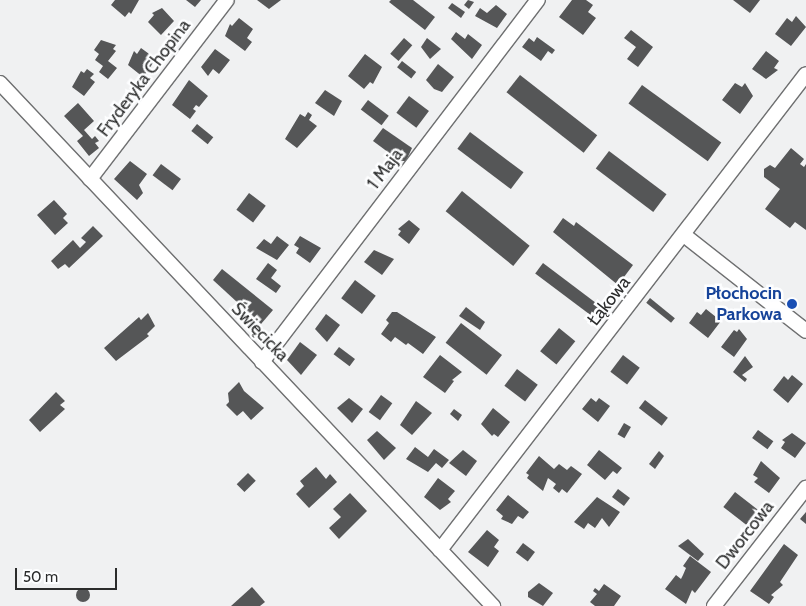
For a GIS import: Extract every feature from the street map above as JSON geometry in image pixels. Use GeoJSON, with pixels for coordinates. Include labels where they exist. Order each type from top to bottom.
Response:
{"type":"FeatureCollection","features":[{"type":"Feature","properties":{"kind":"street","name":"Fryderyka Chopina"},"geometry":{"type":"LineString","coordinates":[[90,179],[227,0]]}},
{"type":"Feature","properties":{"kind":"street","name":"1 Maja"},"geometry":{"type":"LineString","coordinates":[[262,362],[538,0]]}},
{"type":"Feature","properties":{"kind":"street","name":"Łąkowa"},"geometry":{"type":"LineString","coordinates":[[440,550],[806,74]]}},
{"type":"Feature","properties":{"kind":"street","name":"Święcicka"},"geometry":{"type":"LineString","coordinates":[[0,83],[493,606]]}},
{"type":"Feature","properties":{"kind":"street"},"geometry":{"type":"LineString","coordinates":[[684,235],[806,331]]}},
{"type":"Feature","properties":{"kind":"street","name":"Dworcowa"},"geometry":{"type":"LineString","coordinates":[[714,606],[806,488]]}},
{"type":"Feature","properties":{"kind":"building"},"geometry":{"type":"Polygon","coordinates":[[[115,0],[139,0],[131,14],[129,12],[125,17],[111,5],[115,0]]]}},
{"type":"Feature","properties":{"kind":"building"},"geometry":{"type":"Polygon","coordinates":[[[186,0],[201,0],[195,7],[186,0]]]}},
{"type":"Feature","properties":{"kind":"building"},"geometry":{"type":"Polygon","coordinates":[[[257,0],[281,0],[269,9],[257,0]]]}},
{"type":"Feature","properties":{"kind":"building"},"geometry":{"type":"Polygon","coordinates":[[[391,0],[413,0],[435,17],[425,30],[389,2],[391,0]]]}},
{"type":"Feature","properties":{"kind":"building"},"geometry":{"type":"Polygon","coordinates":[[[468,0],[474,2],[469,9],[464,5],[468,0]]]}},
{"type":"Feature","properties":{"kind":"building"},"geometry":{"type":"Polygon","coordinates":[[[572,0],[586,0],[593,5],[588,12],[596,18],[583,35],[559,17],[572,0]]]}},
{"type":"Feature","properties":{"kind":"building"},"geometry":{"type":"Polygon","coordinates":[[[733,0],[760,0],[750,13],[733,0]]]}},
{"type":"Feature","properties":{"kind":"building"},"geometry":{"type":"Polygon","coordinates":[[[452,3],[465,12],[461,18],[448,8],[452,3]]]}},
{"type":"Feature","properties":{"kind":"building"},"geometry":{"type":"Polygon","coordinates":[[[496,5],[507,14],[497,28],[475,16],[480,8],[487,13],[496,5]]]}},
{"type":"Feature","properties":{"kind":"building"},"geometry":{"type":"Polygon","coordinates":[[[162,8],[174,21],[161,35],[148,22],[154,15],[152,13],[162,8]]]}},
{"type":"Feature","properties":{"kind":"building"},"geometry":{"type":"Polygon","coordinates":[[[796,16],[806,27],[791,46],[775,34],[787,18],[792,22],[796,16]]]}},
{"type":"Feature","properties":{"kind":"building"},"geometry":{"type":"Polygon","coordinates":[[[239,18],[253,29],[247,38],[252,42],[245,51],[225,36],[230,24],[232,26],[239,18]]]}},
{"type":"Feature","properties":{"kind":"building"},"geometry":{"type":"Polygon","coordinates":[[[631,30],[653,47],[638,67],[627,59],[636,47],[624,38],[631,30]]]}},
{"type":"Feature","properties":{"kind":"building"},"geometry":{"type":"Polygon","coordinates":[[[456,32],[465,39],[468,34],[482,45],[472,59],[451,39],[456,32]]]}},
{"type":"Feature","properties":{"kind":"building"},"geometry":{"type":"Polygon","coordinates":[[[537,37],[555,50],[552,54],[548,51],[541,61],[522,47],[529,38],[534,42],[537,37]]]}},
{"type":"Feature","properties":{"kind":"building"},"geometry":{"type":"Polygon","coordinates":[[[404,38],[412,45],[399,61],[390,54],[404,38]]]}},
{"type":"Feature","properties":{"kind":"building"},"geometry":{"type":"Polygon","coordinates":[[[427,38],[441,49],[430,59],[421,47],[427,38]]]}},
{"type":"Feature","properties":{"kind":"building"},"geometry":{"type":"Polygon","coordinates":[[[101,40],[116,45],[113,49],[116,51],[108,61],[117,68],[108,79],[99,72],[103,66],[95,60],[99,54],[94,50],[101,40]]]}},
{"type":"Feature","properties":{"kind":"building"},"geometry":{"type":"Polygon","coordinates":[[[141,48],[156,59],[143,77],[128,65],[134,51],[137,54],[141,48]]]}},
{"type":"Feature","properties":{"kind":"building"},"geometry":{"type":"Polygon","coordinates":[[[215,49],[230,60],[219,74],[213,69],[208,76],[201,67],[215,49]]]}},
{"type":"Feature","properties":{"kind":"building"},"geometry":{"type":"Polygon","coordinates":[[[766,51],[779,61],[774,68],[778,70],[766,79],[752,69],[766,51]]]}},
{"type":"Feature","properties":{"kind":"building"},"geometry":{"type":"Polygon","coordinates":[[[365,54],[382,67],[373,84],[370,82],[364,89],[348,76],[365,54]]]}},
{"type":"Feature","properties":{"kind":"building"},"geometry":{"type":"Polygon","coordinates":[[[402,61],[416,72],[411,78],[397,67],[402,61]]]}},
{"type":"Feature","properties":{"kind":"building"},"geometry":{"type":"Polygon","coordinates":[[[438,64],[454,77],[442,92],[434,89],[426,80],[438,64]]]}},
{"type":"Feature","properties":{"kind":"building"},"geometry":{"type":"Polygon","coordinates":[[[87,69],[94,74],[90,78],[95,82],[84,96],[72,87],[81,71],[84,73],[87,69]]]}},
{"type":"Feature","properties":{"kind":"building"},"geometry":{"type":"Polygon","coordinates":[[[520,75],[597,135],[584,153],[506,92],[520,75]]]}},
{"type":"Feature","properties":{"kind":"building"},"geometry":{"type":"Polygon","coordinates":[[[189,80],[208,96],[199,107],[196,105],[193,109],[196,111],[190,119],[172,105],[189,80]]]}},
{"type":"Feature","properties":{"kind":"building"},"geometry":{"type":"Polygon","coordinates":[[[735,83],[742,87],[745,83],[753,96],[740,114],[722,100],[735,83]]]}},
{"type":"Feature","properties":{"kind":"building"},"geometry":{"type":"Polygon","coordinates":[[[642,85],[721,143],[708,161],[628,104],[642,85]]]}},
{"type":"Feature","properties":{"kind":"building"},"geometry":{"type":"Polygon","coordinates":[[[325,90],[342,101],[334,116],[315,103],[325,90]]]}},
{"type":"Feature","properties":{"kind":"building"},"geometry":{"type":"Polygon","coordinates":[[[409,96],[429,111],[416,128],[396,113],[409,96]]]}},
{"type":"Feature","properties":{"kind":"building"},"geometry":{"type":"Polygon","coordinates":[[[368,100],[389,116],[382,125],[361,110],[368,100]]]}},
{"type":"Feature","properties":{"kind":"building"},"geometry":{"type":"Polygon","coordinates":[[[78,103],[94,121],[84,130],[92,139],[95,136],[99,141],[95,143],[99,148],[89,156],[77,141],[83,136],[64,116],[78,103]]]}},
{"type":"Feature","properties":{"kind":"building"},"geometry":{"type":"Polygon","coordinates":[[[308,112],[312,115],[309,120],[317,126],[297,148],[285,139],[300,114],[305,117],[308,112]]]}},
{"type":"Feature","properties":{"kind":"building"},"geometry":{"type":"Polygon","coordinates":[[[197,124],[213,137],[208,144],[191,131],[197,124]]]}},
{"type":"Feature","properties":{"kind":"building"},"geometry":{"type":"Polygon","coordinates":[[[383,128],[412,148],[406,161],[400,161],[373,141],[383,128]]]}},
{"type":"Feature","properties":{"kind":"building"},"geometry":{"type":"Polygon","coordinates":[[[470,132],[524,172],[511,189],[457,149],[470,132]]]}},
{"type":"Feature","properties":{"kind":"building"},"geometry":{"type":"Polygon","coordinates":[[[791,148],[804,159],[800,164],[804,167],[806,164],[806,230],[795,222],[790,228],[765,209],[780,189],[764,177],[764,169],[770,165],[775,168],[791,148]]]}},
{"type":"Feature","properties":{"kind":"building"},"geometry":{"type":"Polygon","coordinates":[[[609,151],[667,194],[653,212],[596,169],[609,151]]]}},
{"type":"Feature","properties":{"kind":"building"},"geometry":{"type":"Polygon","coordinates":[[[130,161],[147,174],[139,185],[143,193],[137,200],[114,179],[130,161]]]}},
{"type":"Feature","properties":{"kind":"building"},"geometry":{"type":"Polygon","coordinates":[[[161,164],[181,179],[173,190],[153,175],[161,164]]]}},
{"type":"Feature","properties":{"kind":"building"},"geometry":{"type":"Polygon","coordinates":[[[462,191],[530,246],[513,266],[446,211],[462,191]]]}},
{"type":"Feature","properties":{"kind":"building"},"geometry":{"type":"Polygon","coordinates":[[[249,193],[266,206],[253,222],[236,210],[249,193]]]}},
{"type":"Feature","properties":{"kind":"building"},"geometry":{"type":"Polygon","coordinates":[[[54,200],[67,214],[63,218],[68,223],[55,235],[37,215],[54,200]]]}},
{"type":"Feature","properties":{"kind":"building"},"geometry":{"type":"Polygon","coordinates":[[[563,218],[574,226],[576,222],[633,265],[618,285],[553,232],[563,218]]]}},
{"type":"Feature","properties":{"kind":"building"},"geometry":{"type":"Polygon","coordinates":[[[409,220],[420,229],[409,244],[398,235],[401,231],[398,229],[409,220]]]}},
{"type":"Feature","properties":{"kind":"building"},"geometry":{"type":"Polygon","coordinates":[[[93,226],[103,236],[69,268],[65,264],[58,269],[51,261],[73,240],[80,248],[86,242],[81,238],[93,226]]]}},
{"type":"Feature","properties":{"kind":"building"},"geometry":{"type":"Polygon","coordinates":[[[277,236],[289,245],[277,260],[256,248],[264,239],[271,244],[277,236]]]}},
{"type":"Feature","properties":{"kind":"building"},"geometry":{"type":"Polygon","coordinates":[[[300,236],[321,248],[310,263],[296,253],[299,248],[294,245],[300,236]]]}},
{"type":"Feature","properties":{"kind":"building"},"geometry":{"type":"Polygon","coordinates":[[[374,250],[394,259],[382,275],[364,262],[374,250]]]}},
{"type":"Feature","properties":{"kind":"building"},"geometry":{"type":"Polygon","coordinates":[[[268,263],[277,270],[271,278],[281,286],[276,293],[256,279],[268,263]]]}},
{"type":"Feature","properties":{"kind":"building"},"geometry":{"type":"Polygon","coordinates":[[[543,263],[601,307],[593,317],[535,273],[543,263]]]}},
{"type":"Feature","properties":{"kind":"building"},"geometry":{"type":"Polygon","coordinates":[[[222,269],[273,310],[261,324],[213,280],[222,269]]]}},
{"type":"Feature","properties":{"kind":"building"},"geometry":{"type":"Polygon","coordinates":[[[355,280],[376,296],[362,314],[341,298],[355,280]]]}},
{"type":"Feature","properties":{"kind":"building"},"geometry":{"type":"Polygon","coordinates":[[[650,298],[675,318],[671,323],[646,303],[650,298]]]}},
{"type":"Feature","properties":{"kind":"building"},"geometry":{"type":"Polygon","coordinates":[[[466,307],[485,322],[480,330],[459,316],[466,307]]]}},
{"type":"Feature","properties":{"kind":"building"},"geometry":{"type":"Polygon","coordinates":[[[706,309],[721,321],[708,338],[689,323],[697,312],[701,315],[706,309]]]}},
{"type":"Feature","properties":{"kind":"building"},"geometry":{"type":"Polygon","coordinates":[[[392,312],[397,312],[436,337],[423,354],[408,343],[406,345],[395,337],[391,342],[381,334],[389,323],[386,320],[392,312]]]}},
{"type":"Feature","properties":{"kind":"building"},"geometry":{"type":"Polygon","coordinates":[[[148,313],[155,326],[147,334],[149,336],[116,361],[104,348],[139,317],[141,320],[148,313]]]}},
{"type":"Feature","properties":{"kind":"building"},"geometry":{"type":"Polygon","coordinates":[[[326,314],[340,325],[327,342],[315,329],[326,314]]]}},
{"type":"Feature","properties":{"kind":"building"},"geometry":{"type":"Polygon","coordinates":[[[461,323],[502,355],[487,375],[446,343],[461,323]]]}},
{"type":"Feature","properties":{"kind":"building"},"geometry":{"type":"Polygon","coordinates":[[[559,328],[575,341],[556,365],[540,351],[559,328]]]}},
{"type":"Feature","properties":{"kind":"building"},"geometry":{"type":"Polygon","coordinates":[[[739,329],[747,339],[734,357],[721,347],[734,330],[737,332],[739,329]]]}},
{"type":"Feature","properties":{"kind":"building"},"geometry":{"type":"Polygon","coordinates":[[[300,342],[317,355],[301,375],[287,360],[300,342]]]}},
{"type":"Feature","properties":{"kind":"building"},"geometry":{"type":"Polygon","coordinates":[[[339,347],[355,359],[350,366],[334,354],[339,347]]]}},
{"type":"Feature","properties":{"kind":"building"},"geometry":{"type":"Polygon","coordinates":[[[440,355],[462,372],[452,380],[454,381],[445,393],[423,377],[440,355]]]}},
{"type":"Feature","properties":{"kind":"building"},"geometry":{"type":"Polygon","coordinates":[[[623,355],[640,368],[627,384],[610,372],[623,355]]]}},
{"type":"Feature","properties":{"kind":"building"},"geometry":{"type":"Polygon","coordinates":[[[745,356],[753,367],[742,375],[747,379],[745,382],[733,372],[745,356]]]}},
{"type":"Feature","properties":{"kind":"building"},"geometry":{"type":"Polygon","coordinates":[[[517,369],[538,385],[525,401],[504,386],[517,369]]]}},
{"type":"Feature","properties":{"kind":"building"},"geometry":{"type":"Polygon","coordinates":[[[792,375],[803,384],[788,403],[773,390],[784,376],[788,380],[792,375]]]}},
{"type":"Feature","properties":{"kind":"building"},"geometry":{"type":"Polygon","coordinates":[[[239,382],[244,391],[264,408],[251,420],[243,411],[237,416],[226,405],[229,402],[228,393],[239,382]]]}},
{"type":"Feature","properties":{"kind":"building"},"geometry":{"type":"Polygon","coordinates":[[[56,392],[65,401],[60,405],[65,409],[40,432],[29,420],[56,392]]]}},
{"type":"Feature","properties":{"kind":"building"},"geometry":{"type":"Polygon","coordinates":[[[381,395],[392,403],[380,420],[369,412],[381,395]]]}},
{"type":"Feature","properties":{"kind":"building"},"geometry":{"type":"Polygon","coordinates":[[[349,398],[363,409],[352,423],[337,408],[349,398]]]}},
{"type":"Feature","properties":{"kind":"building"},"geometry":{"type":"Polygon","coordinates":[[[591,398],[596,402],[599,398],[610,406],[598,422],[582,409],[591,398]]]}},
{"type":"Feature","properties":{"kind":"building"},"geometry":{"type":"Polygon","coordinates":[[[645,400],[668,418],[662,426],[639,408],[645,400]]]}},
{"type":"Feature","properties":{"kind":"building"},"geometry":{"type":"Polygon","coordinates":[[[416,401],[432,413],[412,435],[400,425],[416,401]]]}},
{"type":"Feature","properties":{"kind":"building"},"geometry":{"type":"Polygon","coordinates":[[[493,408],[510,422],[498,437],[494,434],[492,436],[481,424],[493,408]]]}},
{"type":"Feature","properties":{"kind":"building"},"geometry":{"type":"Polygon","coordinates":[[[454,409],[462,415],[458,421],[450,414],[454,409]]]}},
{"type":"Feature","properties":{"kind":"building"},"geometry":{"type":"Polygon","coordinates":[[[624,423],[631,427],[624,438],[618,434],[624,423]]]}},
{"type":"Feature","properties":{"kind":"building"},"geometry":{"type":"Polygon","coordinates":[[[758,430],[773,441],[767,449],[752,438],[758,430]]]}},
{"type":"Feature","properties":{"kind":"building"},"geometry":{"type":"Polygon","coordinates":[[[377,431],[396,448],[384,460],[367,440],[377,431]]]}},
{"type":"Feature","properties":{"kind":"building"},"geometry":{"type":"Polygon","coordinates":[[[792,433],[806,443],[795,458],[781,448],[785,442],[782,440],[792,433]]]}},
{"type":"Feature","properties":{"kind":"building"},"geometry":{"type":"Polygon","coordinates":[[[415,447],[428,457],[434,449],[449,460],[442,468],[436,463],[428,472],[406,459],[415,447]]]}},
{"type":"Feature","properties":{"kind":"building"},"geometry":{"type":"Polygon","coordinates":[[[463,450],[477,461],[466,476],[449,463],[463,450]]]}},
{"type":"Feature","properties":{"kind":"building"},"geometry":{"type":"Polygon","coordinates":[[[599,450],[622,468],[617,474],[613,471],[605,480],[587,465],[599,450]]]}},
{"type":"Feature","properties":{"kind":"building"},"geometry":{"type":"Polygon","coordinates":[[[659,451],[664,456],[655,469],[649,464],[659,451]]]}},
{"type":"Feature","properties":{"kind":"building"},"geometry":{"type":"Polygon","coordinates":[[[539,456],[554,469],[559,464],[567,470],[571,466],[582,474],[567,493],[562,489],[559,493],[553,488],[556,484],[548,478],[543,491],[527,478],[529,475],[526,473],[539,456]]]}},
{"type":"Feature","properties":{"kind":"building"},"geometry":{"type":"Polygon","coordinates":[[[761,461],[780,478],[769,493],[754,482],[758,478],[753,475],[761,461]]]}},
{"type":"Feature","properties":{"kind":"building"},"geometry":{"type":"Polygon","coordinates":[[[316,467],[326,479],[330,474],[337,482],[309,508],[296,494],[304,486],[300,481],[316,467]]]}},
{"type":"Feature","properties":{"kind":"building"},"geometry":{"type":"Polygon","coordinates":[[[248,473],[256,481],[244,492],[237,484],[248,473]]]}},
{"type":"Feature","properties":{"kind":"building"},"geometry":{"type":"Polygon","coordinates":[[[438,478],[455,491],[448,499],[451,502],[440,510],[424,497],[438,478]]]}},
{"type":"Feature","properties":{"kind":"building"},"geometry":{"type":"Polygon","coordinates":[[[618,489],[630,498],[624,506],[612,497],[618,489]]]}},
{"type":"Feature","properties":{"kind":"building"},"geometry":{"type":"Polygon","coordinates":[[[735,492],[758,510],[746,525],[723,507],[735,492]]]}},
{"type":"Feature","properties":{"kind":"building"},"geometry":{"type":"Polygon","coordinates":[[[350,493],[367,511],[339,539],[329,528],[341,517],[333,509],[350,493]]]}},
{"type":"Feature","properties":{"kind":"building"},"geometry":{"type":"Polygon","coordinates":[[[508,495],[529,512],[523,519],[518,516],[512,524],[501,519],[503,516],[496,510],[508,495]]]}},
{"type":"Feature","properties":{"kind":"building"},"geometry":{"type":"Polygon","coordinates":[[[597,497],[620,512],[609,527],[602,518],[595,528],[588,523],[584,529],[574,522],[597,497]]]}},
{"type":"Feature","properties":{"kind":"building"},"geometry":{"type":"Polygon","coordinates":[[[806,512],[806,524],[800,519],[806,512]]]}},
{"type":"Feature","properties":{"kind":"building"},"geometry":{"type":"Polygon","coordinates":[[[487,530],[499,540],[494,547],[499,551],[488,567],[468,552],[487,530]]]}},
{"type":"Feature","properties":{"kind":"building"},"geometry":{"type":"Polygon","coordinates":[[[688,539],[704,554],[698,561],[678,546],[688,539]]]}},
{"type":"Feature","properties":{"kind":"building"},"geometry":{"type":"Polygon","coordinates":[[[523,543],[535,552],[528,562],[516,553],[523,543]]]}},
{"type":"Feature","properties":{"kind":"building"},"geometry":{"type":"Polygon","coordinates":[[[784,544],[798,555],[780,582],[783,585],[771,595],[774,597],[769,604],[750,591],[784,544]]]}},
{"type":"Feature","properties":{"kind":"building"},"geometry":{"type":"Polygon","coordinates":[[[690,556],[711,572],[695,593],[692,590],[686,604],[665,589],[676,575],[681,579],[686,568],[683,566],[690,556]]]}},
{"type":"Feature","properties":{"kind":"building"},"geometry":{"type":"Polygon","coordinates":[[[539,583],[553,593],[543,606],[528,597],[528,592],[539,583]]]}},
{"type":"Feature","properties":{"kind":"building"},"geometry":{"type":"Polygon","coordinates":[[[604,584],[621,596],[614,606],[595,606],[590,602],[597,594],[593,591],[595,588],[599,591],[604,584]]]}},
{"type":"Feature","properties":{"kind":"building"},"geometry":{"type":"Polygon","coordinates":[[[252,587],[265,602],[260,606],[231,606],[252,587]]]}},
{"type":"Feature","properties":{"kind":"building"},"geometry":{"type":"Polygon","coordinates":[[[80,588],[86,588],[90,595],[86,602],[80,602],[76,598],[76,592],[80,588]]]}},
{"type":"Feature","properties":{"kind":"place","name":"Płochocin Parkowa"},"geometry":{"type":"Point","coordinates":[792,304]}}]}
